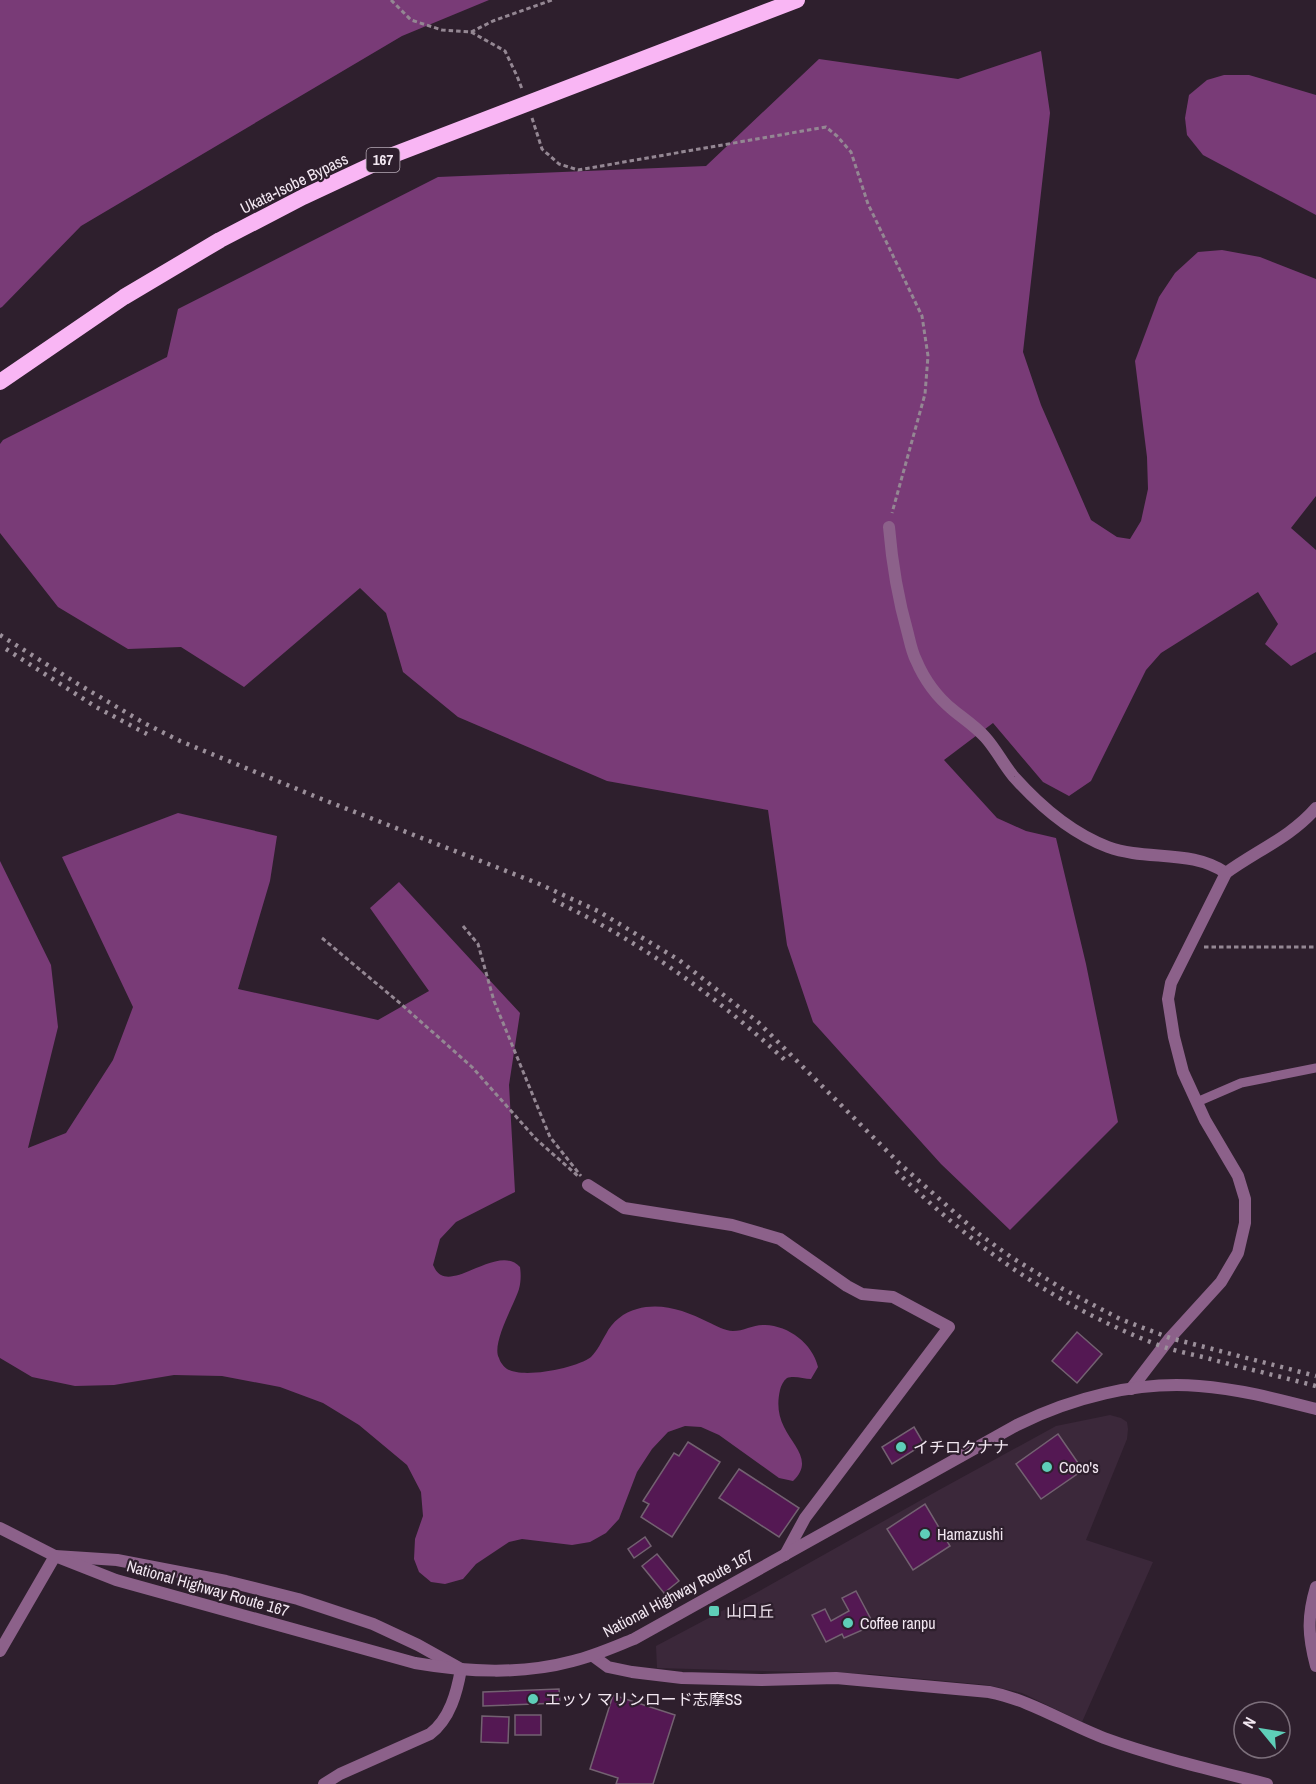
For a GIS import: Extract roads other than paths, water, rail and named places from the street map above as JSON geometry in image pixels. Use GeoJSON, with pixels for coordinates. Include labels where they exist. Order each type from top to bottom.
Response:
{"type":"FeatureCollection","features":[{"type":"Feature","properties":{"kind":"highway","name":"Ukata-Isobe Bypass"},"geometry":{"type":"LineString","coordinates":[[0,382],[124,297],[220,240],[303,197],[393,155],[797,0]]}},
{"type":"Feature","properties":{"kind":"street"},"geometry":{"type":"LineString","coordinates":[[889,527],[892,567],[905,623],[915,659],[928,684],[953,710],[973,724],[1013,776],[1048,812],[1086,836],[1107,846],[1126,852],[1206,862],[1226,873]]}},
{"type":"Feature","properties":{"kind":"street"},"geometry":{"type":"LineString","coordinates":[[1131,1389],[1170,1338],[1221,1282],[1232,1265],[1242,1239],[1245,1223],[1246,1209],[1238,1176],[1205,1120],[1183,1072],[1168,999],[1171,983],[1226,873],[1273,844],[1305,820],[1316,808]]}},
{"type":"Feature","properties":{"kind":"street"},"geometry":{"type":"LineString","coordinates":[[588,1185],[624,1208],[732,1225],[780,1239],[862,1294],[893,1297],[949,1328],[805,1518],[785,1555]]}},
{"type":"Feature","properties":{"kind":"street","name":"National Highway Route 167"},"geometry":{"type":"LineString","coordinates":[[0,1527],[55,1556],[116,1580],[415,1663],[460,1670],[517,1670],[548,1667],[593,1656],[634,1639],[1017,1425],[1036,1415],[1079,1400],[1131,1389],[1172,1386],[1212,1387],[1268,1397],[1316,1409]]}},
{"type":"Feature","properties":{"kind":"street"},"geometry":{"type":"LineString","coordinates":[[0,1651],[55,1556],[128,1562],[226,1581],[298,1599],[373,1624],[418,1645],[460,1670],[458,1688],[438,1728],[430,1734],[340,1774],[324,1784]]}},
{"type":"Feature","properties":{"kind":"street"},"geometry":{"type":"LineString","coordinates":[[1316,1587],[1309,1609],[1310,1646],[1316,1666]]}},
{"type":"Feature","properties":{"kind":"street"},"geometry":{"type":"LineString","coordinates":[[593,1656],[608,1667],[682,1678],[761,1680],[836,1678],[1008,1695],[1083,1730],[1122,1745],[1267,1784]]}},
{"type":"Feature","properties":{"kind":"lane"},"geometry":{"type":"LineString","coordinates":[[1197,1102],[1241,1083],[1316,1068]]}},
{"type":"Feature","properties":{"kind":"railway"},"geometry":{"type":"LineString","coordinates":[[0,635],[144,723],[180,741],[537,883],[598,911],[679,960],[758,1022],[900,1164],[979,1234],[1011,1257],[1063,1289],[1120,1319],[1170,1338],[1316,1376]]}},
{"type":"Feature","properties":{"kind":"railway"},"geometry":{"type":"LineString","coordinates":[[6,649],[96,707],[147,734]]}},
{"type":"Feature","properties":{"kind":"railway"},"geometry":{"type":"LineString","coordinates":[[553,900],[617,933],[677,972],[734,1015],[788,1063]]}},
{"type":"Feature","properties":{"kind":"railway"},"geometry":{"type":"LineString","coordinates":[[896,1171],[925,1199],[987,1250],[1019,1273],[1087,1313],[1123,1331],[1167,1348],[1316,1386]]}},
{"type":"Feature","properties":{"kind":"place","name":"イチロクナナ"},"geometry":{"type":"Point","coordinates":[901,1447]}},
{"type":"Feature","properties":{"kind":"place","name":"Coco's"},"geometry":{"type":"Point","coordinates":[1047,1467]}},
{"type":"Feature","properties":{"kind":"place","name":"Hamazushi"},"geometry":{"type":"Point","coordinates":[925,1534]}},
{"type":"Feature","properties":{"kind":"place","name":"山口丘"},"geometry":{"type":"Point","coordinates":[714,1611]}},
{"type":"Feature","properties":{"kind":"place","name":"Coffee ranpu"},"geometry":{"type":"Point","coordinates":[848,1623]}},
{"type":"Feature","properties":{"kind":"place","name":"エッソ マリンロード志摩SS"},"geometry":{"type":"Point","coordinates":[533,1699]}}]}
